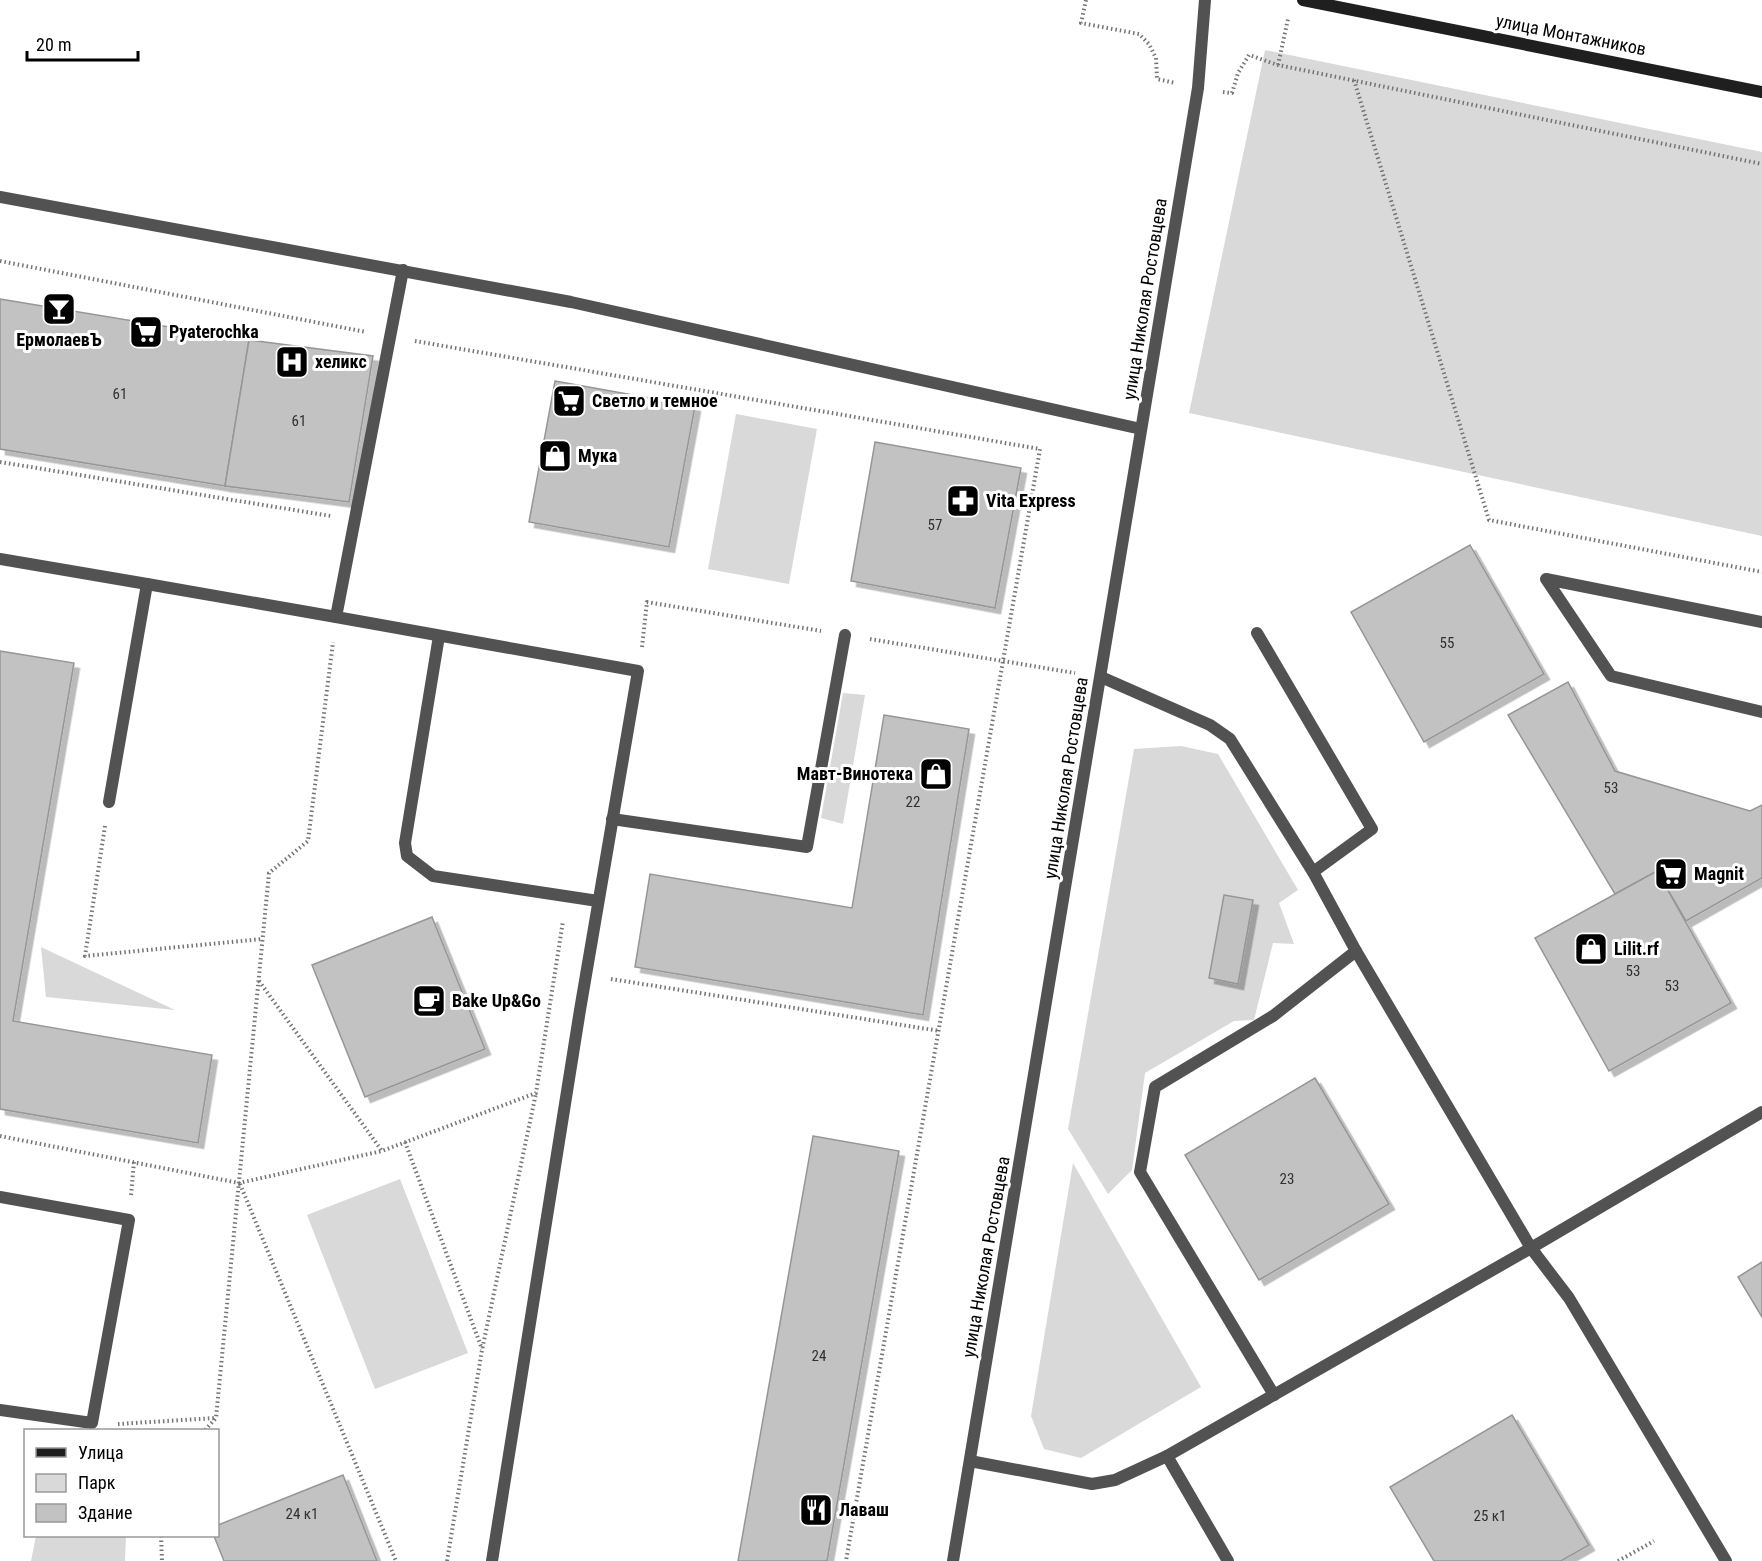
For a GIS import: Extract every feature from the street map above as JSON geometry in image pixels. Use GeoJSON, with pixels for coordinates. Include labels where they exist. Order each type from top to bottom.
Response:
{"type":"FeatureCollection","features":[{"type":"Feature","properties":{"kind":"main road","name":"улица Монтажников"},"geometry":{"type":"LineString","coordinates":[[1303,0],[1762,92]]}},
{"type":"Feature","properties":{"kind":"street","name":"улица Николая Ростовцева"},"geometry":{"type":"LineString","coordinates":[[953,1561],[1198,88],[1205,0]]}},
{"type":"Feature","properties":{"kind":"street"},"geometry":{"type":"LineString","coordinates":[[0,197],[571,302],[1141,429]]}},
{"type":"Feature","properties":{"kind":"street"},"geometry":{"type":"LineString","coordinates":[[336,617],[403,270]]}},
{"type":"Feature","properties":{"kind":"street"},"geometry":{"type":"LineString","coordinates":[[0,559],[638,671],[598,901],[492,1561]]}},
{"type":"Feature","properties":{"kind":"street"},"geometry":{"type":"LineString","coordinates":[[1762,622],[1546,579],[1611,676],[1762,712]]}},
{"type":"Feature","properties":{"kind":"street"},"geometry":{"type":"LineString","coordinates":[[109,802],[147,584]]}},
{"type":"Feature","properties":{"kind":"street"},"geometry":{"type":"LineString","coordinates":[[1257,633],[1372,830],[1313,872]]}},
{"type":"Feature","properties":{"kind":"street"},"geometry":{"type":"LineString","coordinates":[[612,819],[807,847],[845,635]]}},
{"type":"Feature","properties":{"kind":"street"},"geometry":{"type":"LineString","coordinates":[[439,636],[405,843],[407,856],[433,876],[598,901]]}},
{"type":"Feature","properties":{"kind":"street"},"geometry":{"type":"LineString","coordinates":[[1101,677],[1210,725],[1230,738],[1313,872],[1356,951],[1531,1248],[1569,1298],[1726,1561]]}},
{"type":"Feature","properties":{"kind":"street"},"geometry":{"type":"LineString","coordinates":[[1274,1395],[1140,1172],[1155,1087],[1273,1016],[1356,951]]}},
{"type":"Feature","properties":{"kind":"street"},"geometry":{"type":"LineString","coordinates":[[970,1461],[1092,1484],[1115,1480],[1167,1456],[1531,1248],[1762,1112]]}},
{"type":"Feature","properties":{"kind":"street"},"geometry":{"type":"LineString","coordinates":[[0,1197],[129,1220],[92,1424],[0,1410]]}},
{"type":"Feature","properties":{"kind":"street"},"geometry":{"type":"LineString","coordinates":[[1167,1456],[1228,1561]]}},
{"type":"Feature","properties":{"kind":"path"},"geometry":{"type":"LineString","coordinates":[[1290,11],[1278,65],[1762,164]]}},
{"type":"Feature","properties":{"kind":"path"},"geometry":{"type":"LineString","coordinates":[[1354,80],[1489,520],[1762,572]]}},
{"type":"Feature","properties":{"kind":"path"},"geometry":{"type":"LineString","coordinates":[[0,261],[391,336],[1040,449],[846,1561]]}},
{"type":"Feature","properties":{"kind":"path"},"geometry":{"type":"LineString","coordinates":[[0,462],[355,520]]}},
{"type":"Feature","properties":{"kind":"path"},"geometry":{"type":"LineString","coordinates":[[207,1429],[216,1418],[269,873],[308,841],[336,617]]}},
{"type":"Feature","properties":{"kind":"path"},"geometry":{"type":"LineString","coordinates":[[109,802],[85,956],[262,939]]}},
{"type":"Feature","properties":{"kind":"path"},"geometry":{"type":"LineString","coordinates":[[447,1561],[483,1350],[536,1093],[567,896]]}},
{"type":"Feature","properties":{"kind":"path"},"geometry":{"type":"LineString","coordinates":[[586,975],[940,1031]]}},
{"type":"Feature","properties":{"kind":"path"},"geometry":{"type":"LineString","coordinates":[[258,981],[382,1151]]}},
{"type":"Feature","properties":{"kind":"path"},"geometry":{"type":"LineString","coordinates":[[0,1136],[239,1183],[382,1151],[536,1093]]}},
{"type":"Feature","properties":{"kind":"path"},"geometry":{"type":"LineString","coordinates":[[405,1142],[483,1350]]}},
{"type":"Feature","properties":{"kind":"path"},"geometry":{"type":"LineString","coordinates":[[129,1220],[134,1162]]}},
{"type":"Feature","properties":{"kind":"path"},"geometry":{"type":"LineString","coordinates":[[239,1183],[396,1561]]}},
{"type":"Feature","properties":{"kind":"path"},"geometry":{"type":"LineString","coordinates":[[161,1537],[162,1561]]}},
{"type":"Feature","properties":{"kind":"path"},"geometry":{"type":"LineString","coordinates":[[1618,1561],[1654,1541]]}},
{"type":"Feature","properties":{"kind":"green space"},"geometry":{"type":"Polygon","coordinates":[[[1265,50],[1762,152],[1762,536],[1189,413],[1265,50]]]}},
{"type":"Feature","properties":{"kind":"green space"},"geometry":{"type":"Polygon","coordinates":[[[736,414],[817,429],[789,584],[708,569],[736,414]]]}},
{"type":"Feature","properties":{"kind":"green space"},"geometry":{"type":"Polygon","coordinates":[[[843,693],[865,695],[843,824],[821,818],[843,693]]]}},
{"type":"Feature","properties":{"kind":"green space"},"geometry":{"type":"Polygon","coordinates":[[[1181,746],[1218,754],[1298,890],[1279,903],[1294,944],[1273,943],[1254,1020],[1234,1021],[1145,1073],[1132,1170],[1108,1194],[1068,1129],[1134,749],[1181,746]]]}},
{"type":"Feature","properties":{"kind":"green space"},"geometry":{"type":"Polygon","coordinates":[[[41,947],[175,1010],[46,997],[41,947]]]}},
{"type":"Feature","properties":{"kind":"green space"},"geometry":{"type":"Polygon","coordinates":[[[1073,1163],[1201,1387],[1081,1458],[1044,1449],[1031,1416],[1073,1163]]]}},
{"type":"Feature","properties":{"kind":"green space"},"geometry":{"type":"Polygon","coordinates":[[[400,1179],[468,1353],[375,1389],[307,1215],[400,1179]]]}},
{"type":"Feature","properties":{"kind":"green space"},"geometry":{"type":"Polygon","coordinates":[[[36,1537],[126,1537],[125,1561],[31,1561],[36,1537]]]}},
{"type":"Feature","properties":{"kind":"building"},"geometry":{"type":"Polygon","coordinates":[[[0,299],[249,340],[225,486],[0,449],[0,299]]]}},
{"type":"Feature","properties":{"kind":"building"},"geometry":{"type":"Polygon","coordinates":[[[249,340],[373,356],[349,502],[225,486],[249,340]]]}},
{"type":"Feature","properties":{"kind":"building"},"geometry":{"type":"Polygon","coordinates":[[[555,381],[695,406],[669,547],[529,522],[555,381]]]}},
{"type":"Feature","properties":{"kind":"building"},"geometry":{"type":"Polygon","coordinates":[[[875,442],[1021,468],[995,608],[851,581],[875,442]]]}},
{"type":"Feature","properties":{"kind":"building"},"geometry":{"type":"Polygon","coordinates":[[[1470,545],[1544,674],[1424,742],[1351,612],[1470,545]]]}},
{"type":"Feature","properties":{"kind":"building"},"geometry":{"type":"Polygon","coordinates":[[[0,651],[74,663],[13,1021],[212,1055],[198,1143],[0,1109],[0,651]]]}},
{"type":"Feature","properties":{"kind":"building"},"geometry":{"type":"Polygon","coordinates":[[[1568,682],[1615,771],[1750,811],[1762,805],[1762,878],[1686,921],[1657,871],[1615,894],[1508,715],[1568,682]]]}},
{"type":"Feature","properties":{"kind":"building"},"geometry":{"type":"Polygon","coordinates":[[[884,715],[969,729],[923,1015],[635,967],[650,874],[852,908],[884,715]]]}},
{"type":"Feature","properties":{"kind":"building"},"geometry":{"type":"Polygon","coordinates":[[[1657,871],[1731,1003],[1609,1071],[1535,938],[1657,871]]]}},
{"type":"Feature","properties":{"kind":"building"},"geometry":{"type":"Polygon","coordinates":[[[1224,895],[1253,900],[1238,984],[1209,978],[1224,895]]]}},
{"type":"Feature","properties":{"kind":"building"},"geometry":{"type":"Polygon","coordinates":[[[432,917],[485,1049],[365,1097],[312,965],[432,917]]]}},
{"type":"Feature","properties":{"kind":"building"},"geometry":{"type":"Polygon","coordinates":[[[1315,1078],[1389,1204],[1259,1280],[1185,1155],[1315,1078]]]}},
{"type":"Feature","properties":{"kind":"building"},"geometry":{"type":"Polygon","coordinates":[[[813,1136],[899,1151],[827,1561],[738,1561],[813,1136]]]}},
{"type":"Feature","properties":{"kind":"building"},"geometry":{"type":"Polygon","coordinates":[[[1762,1262],[1762,1317],[1738,1277],[1762,1262]]]}},
{"type":"Feature","properties":{"kind":"building"},"geometry":{"type":"Polygon","coordinates":[[[1512,1415],[1589,1545],[1561,1561],[1434,1561],[1390,1487],[1512,1415]]]}},
{"type":"Feature","properties":{"kind":"building"},"geometry":{"type":"Polygon","coordinates":[[[343,1475],[377,1561],[224,1561],[214,1537],[219,1537],[219,1525],[343,1475]]]}},
{"type":"Feature","properties":{"kind":"place","name":"ЕрмолаевЪ"},"geometry":{"type":"Point","coordinates":[59,309]}},
{"type":"Feature","properties":{"kind":"place","name":"Pyaterochka"},"geometry":{"type":"Point","coordinates":[146,332]}},
{"type":"Feature","properties":{"kind":"place","name":"хеликс"},"geometry":{"type":"Point","coordinates":[292,362]}},
{"type":"Feature","properties":{"kind":"place","name":"Светло и темное"},"geometry":{"type":"Point","coordinates":[569,401]}},
{"type":"Feature","properties":{"kind":"place","name":"Мука"},"geometry":{"type":"Point","coordinates":[555,456]}},
{"type":"Feature","properties":{"kind":"place","name":"Vita Express"},"geometry":{"type":"Point","coordinates":[963,501]}},
{"type":"Feature","properties":{"kind":"place","name":"Мавт-Винотека"},"geometry":{"type":"Point","coordinates":[936,774]}},
{"type":"Feature","properties":{"kind":"place","name":"Magnit"},"geometry":{"type":"Point","coordinates":[1671,874]}},
{"type":"Feature","properties":{"kind":"place","name":"Lilit.rf"},"geometry":{"type":"Point","coordinates":[1591,949]}},
{"type":"Feature","properties":{"kind":"place","name":"Bake Up&Go"},"geometry":{"type":"Point","coordinates":[429,1001]}},
{"type":"Feature","properties":{"kind":"place","name":"Лаваш"},"geometry":{"type":"Point","coordinates":[816,1510]}}]}
